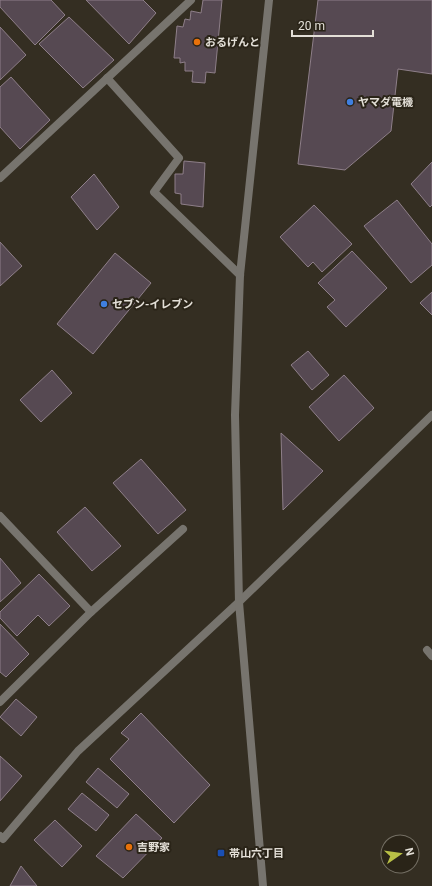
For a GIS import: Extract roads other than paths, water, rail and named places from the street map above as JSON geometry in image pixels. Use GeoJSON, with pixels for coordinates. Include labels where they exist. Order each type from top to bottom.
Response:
{"type":"FeatureCollection","features":[{"type":"Feature","properties":{"kind":"street"},"geometry":{"type":"LineString","coordinates":[[0,178],[191,0]]}},
{"type":"Feature","properties":{"kind":"street"},"geometry":{"type":"LineString","coordinates":[[262,886],[238,602],[235,415],[240,275],[269,0]]}},
{"type":"Feature","properties":{"kind":"street"},"geometry":{"type":"LineString","coordinates":[[107,78],[179,158],[154,192],[240,275]]}},
{"type":"Feature","properties":{"kind":"street"},"geometry":{"type":"LineString","coordinates":[[0,836],[3,839],[78,751],[238,602],[432,415]]}},
{"type":"Feature","properties":{"kind":"street"},"geometry":{"type":"LineString","coordinates":[[0,516],[91,612]]}},
{"type":"Feature","properties":{"kind":"street"},"geometry":{"type":"LineString","coordinates":[[0,702],[91,612],[183,528]]}},
{"type":"Feature","properties":{"kind":"place","name":"おるげんと"},"geometry":{"type":"Point","coordinates":[197,42]}},
{"type":"Feature","properties":{"kind":"place","name":"ヤマダ電機"},"geometry":{"type":"Point","coordinates":[350,102]}},
{"type":"Feature","properties":{"kind":"place","name":"セブン-イレブン"},"geometry":{"type":"Point","coordinates":[104,304]}},
{"type":"Feature","properties":{"kind":"place","name":"吉野家"},"geometry":{"type":"Point","coordinates":[129,847]}},
{"type":"Feature","properties":{"kind":"place","name":"帯山六丁目"},"geometry":{"type":"Point","coordinates":[221,853]}}]}
